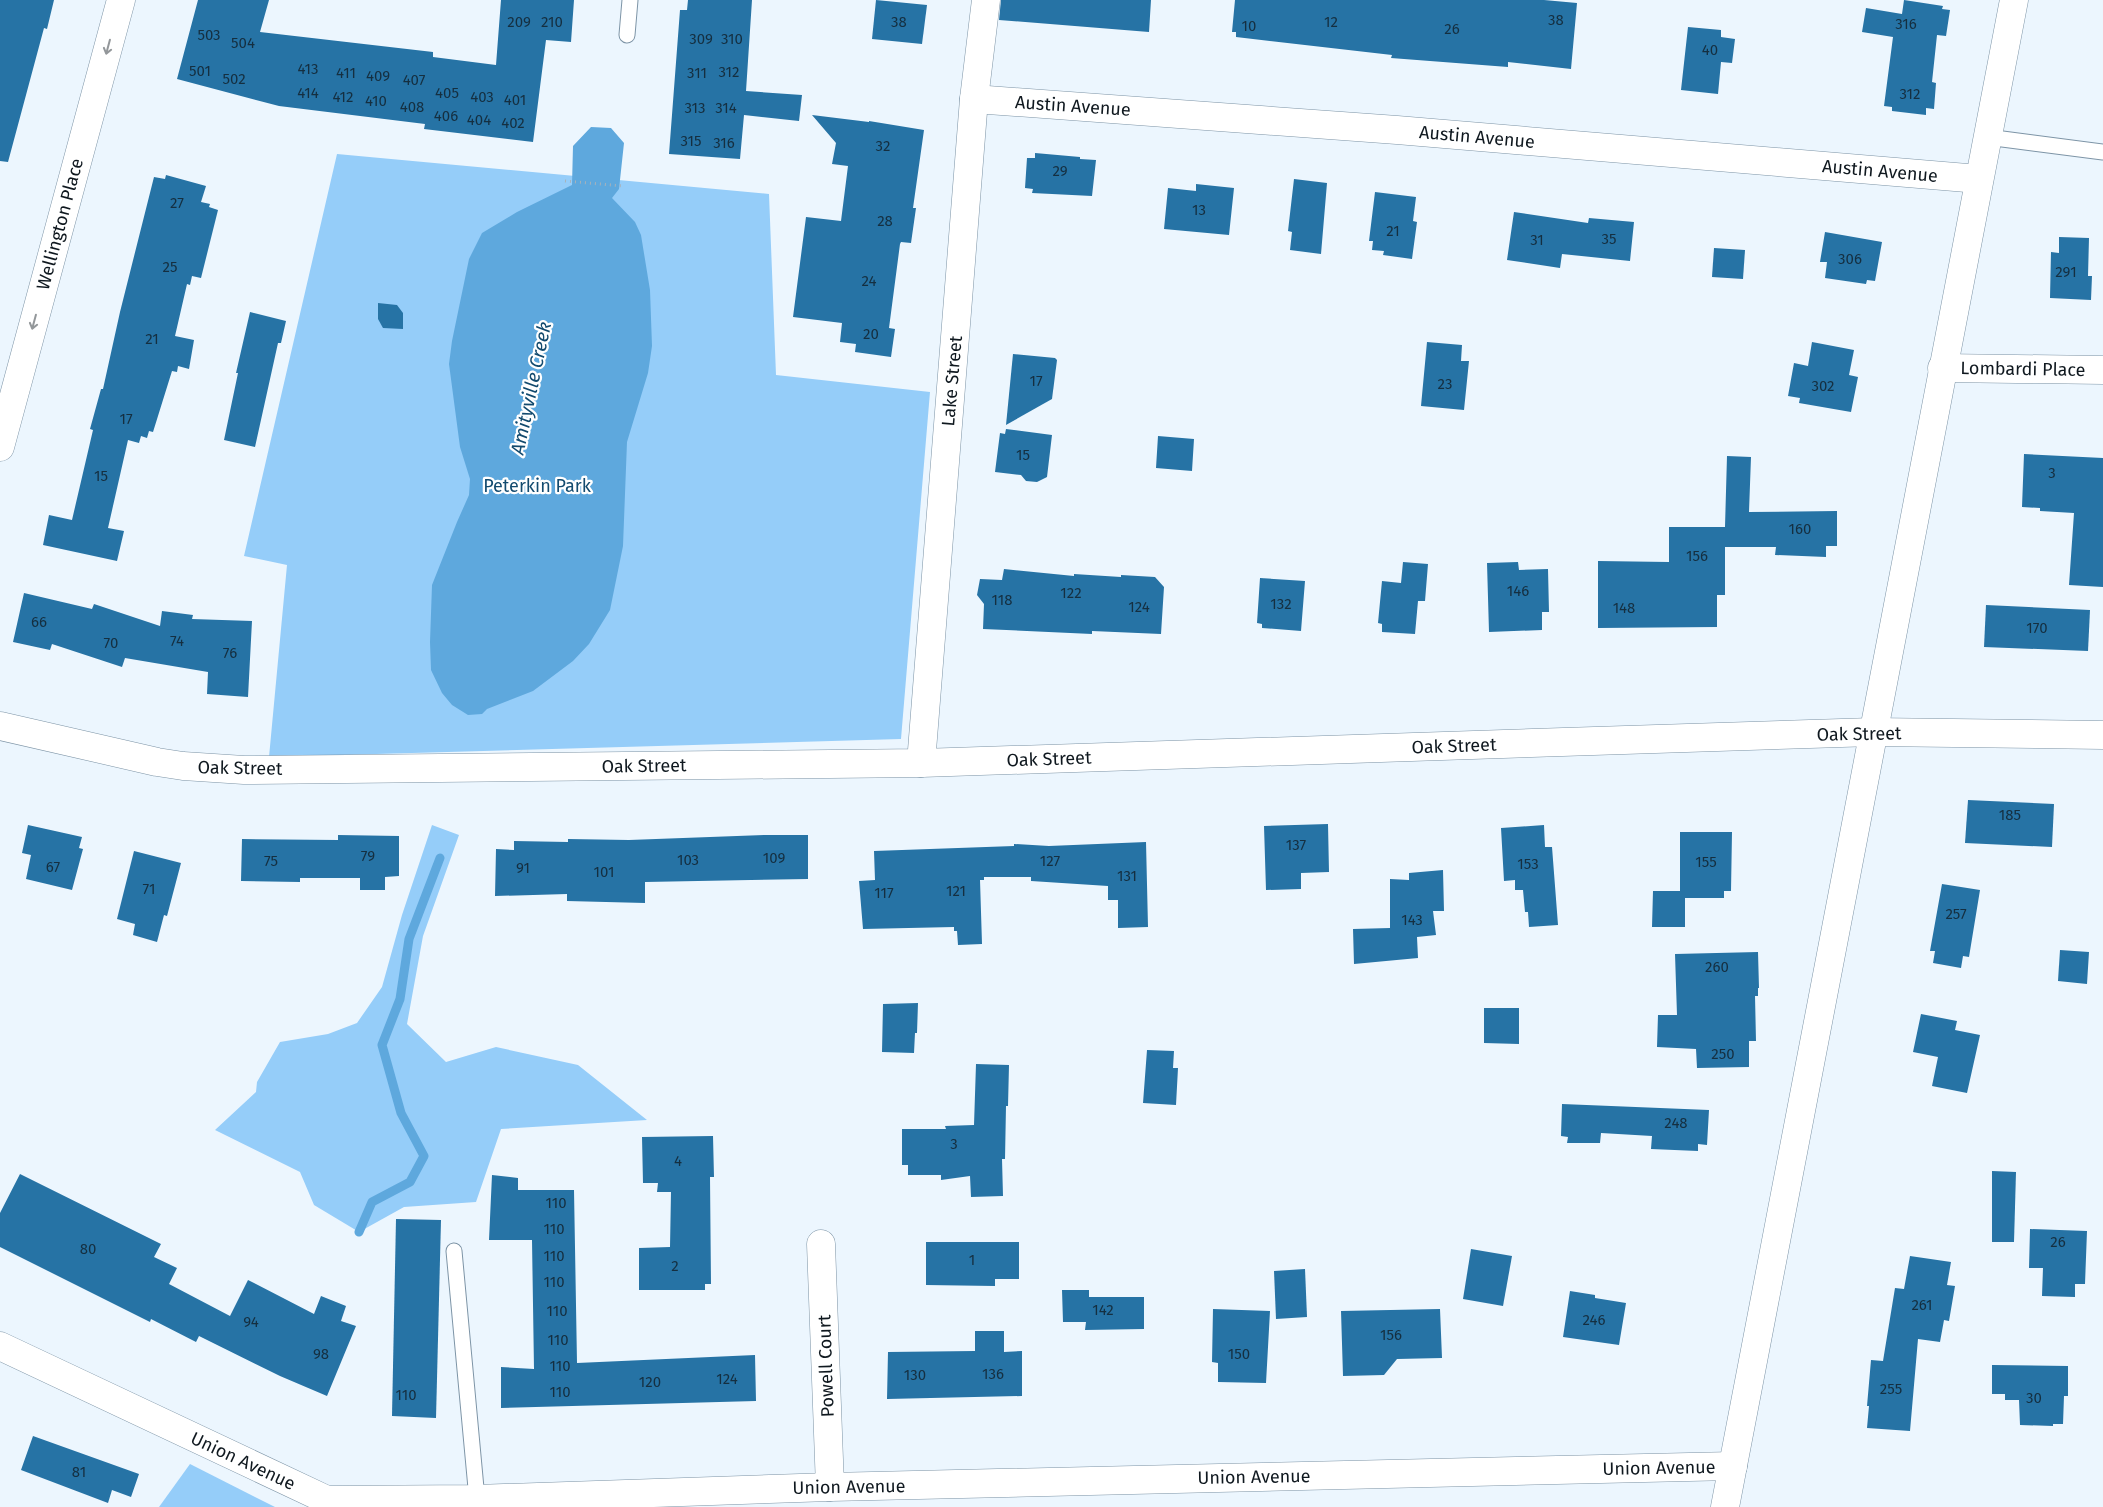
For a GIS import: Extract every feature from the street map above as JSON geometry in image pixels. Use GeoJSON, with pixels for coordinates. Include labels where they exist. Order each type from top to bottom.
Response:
{"type":"FeatureCollection","features":[{"type":"Feature","properties":{"kind":"street","name":"Wellington Place"},"geometry":{"type":"LineString","coordinates":[[0,447],[121,0]]}},
{"type":"Feature","properties":{"kind":"street","name":"Lake Street"},"geometry":{"type":"LineString","coordinates":[[921,763],[974,99],[986,0]]}},
{"type":"Feature","properties":{"kind":"street"},"geometry":{"type":"LineString","coordinates":[[1724,1507],[2014,0]]}},
{"type":"Feature","properties":{"kind":"street","name":"Austin Avenue"},"geometry":{"type":"LineString","coordinates":[[974,99],[1407,131],[1979,179]]}},
{"type":"Feature","properties":{"kind":"street","name":"Lombardi Place"},"geometry":{"type":"LineString","coordinates":[[1942,368],[2103,370]]}},
{"type":"Feature","properties":{"kind":"street","name":"Oak Street"},"geometry":{"type":"LineString","coordinates":[[0,726],[156,762],[183,766],[244,770],[921,763],[1873,732],[2103,735]]}},
{"type":"Feature","properties":{"kind":"street","name":"Powell Court"},"geometry":{"type":"LineString","coordinates":[[821,1244],[830,1487]]}},
{"type":"Feature","properties":{"kind":"street","name":"Union Avenue"},"geometry":{"type":"LineString","coordinates":[[0,1346],[327,1500],[477,1499],[830,1487],[1733,1466]]}},
{"type":"Feature","properties":{"kind":"lane"},"geometry":{"type":"LineString","coordinates":[[627,35],[630,0]]}},
{"type":"Feature","properties":{"kind":"lane"},"geometry":{"type":"LineString","coordinates":[[1987,137],[2103,152]]}},
{"type":"Feature","properties":{"kind":"lane"},"geometry":{"type":"LineString","coordinates":[[454,1250],[477,1499]]}},
{"type":"Feature","properties":{"kind":"path"},"geometry":{"type":"LineString","coordinates":[[565,181],[623,186]]}},
{"type":"Feature","properties":{"kind":"green space","name":"Peterkin Park"},"geometry":{"type":"Polygon","coordinates":[[[337,154],[769,194],[776,375],[930,392],[901,739],[269,757],[287,565],[244,556],[337,154]]]}},
{"type":"Feature","properties":{"kind":"green space"},"geometry":{"type":"Polygon","coordinates":[[[432,825],[459,835],[423,936],[407,1024],[446,1062],[496,1047],[578,1065],[647,1120],[501,1129],[476,1202],[404,1207],[359,1232],[314,1205],[300,1172],[215,1130],[256,1092],[257,1082],[280,1042],[328,1034],[357,1023],[382,987],[402,915],[432,825]]]}},
{"type":"Feature","properties":{"kind":"green space"},"geometry":{"type":"Polygon","coordinates":[[[190,1464],[275,1507],[159,1507],[190,1464]]]}},
{"type":"Feature","properties":{"kind":"water"},"geometry":{"type":"Polygon","coordinates":[[[591,127],[611,128],[624,143],[619,189],[612,198],[635,222],[641,235],[650,290],[652,346],[648,373],[627,442],[623,546],[610,610],[589,644],[573,661],[533,691],[487,709],[482,714],[468,715],[452,705],[442,693],[431,670],[430,642],[432,585],[469,495],[470,479],[460,447],[449,364],[469,259],[482,233],[517,212],[572,185],[573,146],[591,127]]]}},
{"type":"Feature","properties":{"kind":"building"},"geometry":{"type":"Polygon","coordinates":[[[0,0],[54,0],[47,29],[44,28],[8,162],[0,161],[0,0]]]}},
{"type":"Feature","properties":{"kind":"building"},"geometry":{"type":"Polygon","coordinates":[[[198,0],[269,0],[260,32],[433,52],[433,57],[496,65],[501,0],[574,0],[571,42],[546,40],[533,142],[424,129],[425,124],[279,106],[177,79],[198,0]]]}},
{"type":"Feature","properties":{"kind":"building"},"geometry":{"type":"Polygon","coordinates":[[[688,0],[752,0],[746,91],[802,95],[799,121],[744,115],[740,159],[669,154],[680,10],[687,10],[688,0]]]}},
{"type":"Feature","properties":{"kind":"building"},"geometry":{"type":"Polygon","coordinates":[[[876,0],[927,5],[922,44],[872,39],[876,0]]]}},
{"type":"Feature","properties":{"kind":"building"},"geometry":{"type":"Polygon","coordinates":[[[1001,0],[1151,0],[1149,32],[999,20],[1001,0]]]}},
{"type":"Feature","properties":{"kind":"building"},"geometry":{"type":"Polygon","coordinates":[[[1235,0],[1544,0],[1577,3],[1571,69],[1508,62],[1508,67],[1391,58],[1392,55],[1236,37],[1236,32],[1232,32],[1235,0]]]}},
{"type":"Feature","properties":{"kind":"building"},"geometry":{"type":"Polygon","coordinates":[[[1904,0],[1943,6],[1942,9],[1950,10],[1946,36],[1937,35],[1932,82],[1936,83],[1934,109],[1926,108],[1926,115],[1892,111],[1892,107],[1884,106],[1893,37],[1862,32],[1866,8],[1902,14],[1904,0]]]}},
{"type":"Feature","properties":{"kind":"building"},"geometry":{"type":"Polygon","coordinates":[[[1688,27],[1721,30],[1721,37],[1735,39],[1732,63],[1721,62],[1718,94],[1681,90],[1688,27]]]}},
{"type":"Feature","properties":{"kind":"building"},"geometry":{"type":"Polygon","coordinates":[[[812,115],[869,121],[924,130],[913,208],[916,208],[911,243],[901,242],[900,244],[889,328],[895,329],[891,357],[855,352],[856,344],[840,342],[842,323],[793,317],[806,217],[841,221],[848,166],[832,164],[836,143],[812,115]]]}},
{"type":"Feature","properties":{"kind":"building"},"geometry":{"type":"Polygon","coordinates":[[[1035,153],[1096,160],[1092,196],[1032,193],[1033,189],[1025,188],[1027,158],[1035,158],[1035,153]]]}},
{"type":"Feature","properties":{"kind":"building"},"geometry":{"type":"Polygon","coordinates":[[[166,175],[206,186],[201,202],[210,204],[209,207],[218,210],[201,278],[192,276],[190,285],[187,284],[175,336],[194,340],[189,369],[178,366],[177,372],[172,371],[153,432],[149,431],[147,438],[141,436],[139,443],[128,440],[108,528],[124,531],[117,561],[43,545],[49,515],[72,520],[93,430],[90,429],[101,389],[103,389],[154,177],[165,179],[166,175]]]}},
{"type":"Feature","properties":{"kind":"building"},"geometry":{"type":"Polygon","coordinates":[[[1294,179],[1327,183],[1321,254],[1290,250],[1292,232],[1288,231],[1294,179]]]}},
{"type":"Feature","properties":{"kind":"building"},"geometry":{"type":"Polygon","coordinates":[[[1196,184],[1234,188],[1229,235],[1164,229],[1168,188],[1196,191],[1196,184]]]}},
{"type":"Feature","properties":{"kind":"building"},"geometry":{"type":"Polygon","coordinates":[[[1375,192],[1416,197],[1413,221],[1417,222],[1412,259],[1383,255],[1384,251],[1372,250],[1373,241],[1369,241],[1375,192]]]}},
{"type":"Feature","properties":{"kind":"building"},"geometry":{"type":"Polygon","coordinates":[[[1514,212],[1588,223],[1589,218],[1634,222],[1630,261],[1562,254],[1560,268],[1507,260],[1514,212]]]}},
{"type":"Feature","properties":{"kind":"building"},"geometry":{"type":"Polygon","coordinates":[[[1825,232],[1882,242],[1875,281],[1867,280],[1866,284],[1825,278],[1827,262],[1820,262],[1825,232]]]}},
{"type":"Feature","properties":{"kind":"building"},"geometry":{"type":"Polygon","coordinates":[[[2059,237],[2089,238],[2088,276],[2092,276],[2091,300],[2050,298],[2051,252],[2059,253],[2059,237]]]}},
{"type":"Feature","properties":{"kind":"building"},"geometry":{"type":"Polygon","coordinates":[[[1714,248],[1745,250],[1743,279],[1712,277],[1714,248]]]}},
{"type":"Feature","properties":{"kind":"building"},"geometry":{"type":"Polygon","coordinates":[[[378,303],[397,305],[403,313],[403,329],[383,328],[378,319],[378,303]]]}},
{"type":"Feature","properties":{"kind":"building"},"geometry":{"type":"Polygon","coordinates":[[[250,312],[286,321],[281,343],[278,343],[255,447],[224,440],[238,373],[236,373],[250,312]]]}},
{"type":"Feature","properties":{"kind":"building"},"geometry":{"type":"Polygon","coordinates":[[[1427,342],[1462,345],[1461,361],[1469,361],[1464,410],[1421,406],[1427,342]]]}},
{"type":"Feature","properties":{"kind":"building"},"geometry":{"type":"Polygon","coordinates":[[[1812,342],[1854,350],[1849,375],[1858,377],[1851,412],[1799,403],[1800,398],[1788,396],[1794,363],[1808,366],[1812,342]]]}},
{"type":"Feature","properties":{"kind":"building"},"geometry":{"type":"Polygon","coordinates":[[[1013,354],[1055,358],[1057,360],[1052,399],[1006,425],[1013,354]]]}},
{"type":"Feature","properties":{"kind":"building"},"geometry":{"type":"Polygon","coordinates":[[[1006,429],[1052,435],[1047,477],[1037,482],[1026,481],[1021,475],[995,472],[1000,433],[1005,434],[1006,429]]]}},
{"type":"Feature","properties":{"kind":"building"},"geometry":{"type":"Polygon","coordinates":[[[1158,436],[1194,439],[1192,471],[1156,468],[1158,436]]]}},
{"type":"Feature","properties":{"kind":"building"},"geometry":{"type":"Polygon","coordinates":[[[2024,454],[2103,458],[2103,587],[2069,585],[2074,513],[2040,511],[2040,508],[2022,507],[2024,454]]]}},
{"type":"Feature","properties":{"kind":"building"},"geometry":{"type":"Polygon","coordinates":[[[1727,456],[1751,457],[1749,512],[1837,511],[1837,546],[1826,546],[1826,557],[1775,555],[1776,547],[1725,547],[1725,595],[1717,595],[1717,627],[1598,628],[1598,561],[1669,562],[1669,527],[1725,527],[1727,456]]]}},
{"type":"Feature","properties":{"kind":"building"},"geometry":{"type":"Polygon","coordinates":[[[1403,562],[1428,564],[1425,601],[1418,601],[1415,634],[1382,632],[1382,624],[1378,623],[1382,581],[1401,583],[1403,562]]]}},
{"type":"Feature","properties":{"kind":"building"},"geometry":{"type":"Polygon","coordinates":[[[1518,562],[1519,570],[1548,569],[1549,612],[1542,612],[1542,630],[1489,632],[1487,563],[1518,562]]]}},
{"type":"Feature","properties":{"kind":"building"},"geometry":{"type":"Polygon","coordinates":[[[1004,569],[1074,576],[1074,574],[1155,577],[1164,587],[1161,634],[1092,631],[1092,634],[983,629],[984,604],[977,595],[980,579],[1002,580],[1004,569]]]}},
{"type":"Feature","properties":{"kind":"building"},"geometry":{"type":"Polygon","coordinates":[[[1260,578],[1305,581],[1301,631],[1262,628],[1262,624],[1257,623],[1260,578]]]}},
{"type":"Feature","properties":{"kind":"building"},"geometry":{"type":"Polygon","coordinates":[[[24,593],[92,609],[94,604],[160,626],[162,611],[193,615],[192,619],[252,621],[248,697],[207,694],[208,672],[125,658],[122,667],[52,644],[50,650],[13,642],[24,593]]]}},
{"type":"Feature","properties":{"kind":"building"},"geometry":{"type":"Polygon","coordinates":[[[1986,605],[2090,610],[2088,651],[1984,647],[1986,605]]]}},
{"type":"Feature","properties":{"kind":"building"},"geometry":{"type":"Polygon","coordinates":[[[1968,800],[2054,804],[2052,847],[1965,843],[1968,800]]]}},
{"type":"Feature","properties":{"kind":"building"},"geometry":{"type":"Polygon","coordinates":[[[1328,824],[1329,872],[1301,873],[1301,889],[1266,890],[1264,826],[1328,824]]]}},
{"type":"Feature","properties":{"kind":"building"},"geometry":{"type":"Polygon","coordinates":[[[28,825],[82,837],[79,848],[83,849],[72,890],[26,879],[31,855],[22,853],[28,825]]]}},
{"type":"Feature","properties":{"kind":"building"},"geometry":{"type":"Polygon","coordinates":[[[1544,825],[1545,847],[1552,847],[1558,925],[1529,927],[1528,912],[1525,912],[1523,890],[1515,890],[1515,880],[1504,881],[1501,828],[1544,825]]]}},
{"type":"Feature","properties":{"kind":"building"},"geometry":{"type":"Polygon","coordinates":[[[1680,832],[1732,832],[1731,891],[1724,891],[1724,898],[1685,898],[1685,927],[1652,927],[1653,891],[1680,891],[1680,832]]]}},
{"type":"Feature","properties":{"kind":"building"},"geometry":{"type":"Polygon","coordinates":[[[338,835],[399,836],[399,876],[385,877],[385,890],[360,890],[360,878],[300,878],[300,882],[241,881],[242,839],[338,840],[338,835]]]}},
{"type":"Feature","properties":{"kind":"building"},"geometry":{"type":"Polygon","coordinates":[[[808,835],[808,879],[645,882],[645,903],[567,901],[567,894],[495,896],[496,849],[514,850],[514,841],[568,842],[568,839],[629,840],[808,835]]]}},
{"type":"Feature","properties":{"kind":"building"},"geometry":{"type":"Polygon","coordinates":[[[1146,842],[1148,927],[1118,928],[1118,900],[1108,900],[1108,886],[1031,881],[1031,877],[984,877],[984,880],[980,880],[982,944],[958,945],[957,931],[954,931],[954,927],[863,929],[859,881],[875,880],[874,851],[1014,846],[1014,844],[1049,846],[1146,842]]]}},
{"type":"Feature","properties":{"kind":"building"},"geometry":{"type":"Polygon","coordinates":[[[134,851],[181,863],[167,916],[164,915],[157,942],[133,935],[135,924],[117,919],[134,851]]]}},
{"type":"Feature","properties":{"kind":"building"},"geometry":{"type":"Polygon","coordinates":[[[1443,870],[1444,911],[1433,911],[1436,935],[1417,937],[1418,958],[1354,964],[1353,929],[1390,928],[1390,879],[1409,880],[1409,873],[1443,870]]]}},
{"type":"Feature","properties":{"kind":"building"},"geometry":{"type":"Polygon","coordinates":[[[1942,884],[1980,890],[1969,957],[1963,956],[1961,968],[1933,963],[1935,951],[1930,951],[1942,884]]]}},
{"type":"Feature","properties":{"kind":"building"},"geometry":{"type":"Polygon","coordinates":[[[2060,950],[2089,952],[2087,984],[2058,981],[2060,950]]]}},
{"type":"Feature","properties":{"kind":"building"},"geometry":{"type":"Polygon","coordinates":[[[1758,952],[1759,988],[1758,996],[1755,996],[1756,1041],[1749,1041],[1749,1067],[1697,1068],[1696,1049],[1657,1047],[1658,1015],[1677,1015],[1675,954],[1758,952]]]}},
{"type":"Feature","properties":{"kind":"building"},"geometry":{"type":"Polygon","coordinates":[[[918,1003],[914,1053],[882,1052],[883,1004],[918,1003]]]}},
{"type":"Feature","properties":{"kind":"building"},"geometry":{"type":"Polygon","coordinates":[[[1484,1008],[1519,1008],[1519,1044],[1484,1043],[1484,1008]]]}},
{"type":"Feature","properties":{"kind":"building"},"geometry":{"type":"Polygon","coordinates":[[[1921,1014],[1957,1021],[1955,1030],[1980,1035],[1967,1093],[1932,1086],[1938,1057],[1913,1052],[1921,1014]]]}},
{"type":"Feature","properties":{"kind":"building"},"geometry":{"type":"Polygon","coordinates":[[[1147,1050],[1174,1051],[1173,1068],[1178,1068],[1176,1105],[1143,1103],[1147,1050]]]}},
{"type":"Feature","properties":{"kind":"building"},"geometry":{"type":"Polygon","coordinates":[[[976,1064],[1009,1065],[1005,1159],[1002,1159],[1003,1196],[971,1197],[970,1176],[941,1180],[941,1175],[908,1175],[908,1165],[902,1165],[902,1129],[946,1129],[945,1126],[974,1125],[976,1064]]]}},
{"type":"Feature","properties":{"kind":"building"},"geometry":{"type":"Polygon","coordinates":[[[1562,1104],[1709,1110],[1707,1145],[1698,1144],[1698,1151],[1651,1149],[1652,1136],[1601,1133],[1600,1143],[1567,1143],[1568,1137],[1561,1136],[1562,1104]]]}},
{"type":"Feature","properties":{"kind":"building"},"geometry":{"type":"Polygon","coordinates":[[[713,1136],[714,1177],[710,1177],[711,1284],[705,1284],[705,1290],[639,1290],[639,1248],[670,1247],[671,1192],[657,1192],[658,1183],[643,1183],[642,1137],[713,1136]]]}},
{"type":"Feature","properties":{"kind":"building"},"geometry":{"type":"Polygon","coordinates":[[[1992,1171],[2016,1172],[2014,1242],[1992,1242],[1992,1171]]]}},
{"type":"Feature","properties":{"kind":"building"},"geometry":{"type":"Polygon","coordinates":[[[20,1174],[161,1244],[154,1257],[177,1268],[169,1284],[230,1316],[248,1280],[314,1314],[321,1296],[346,1306],[341,1321],[356,1326],[327,1396],[280,1376],[199,1336],[196,1342],[151,1319],[150,1322],[0,1247],[0,1213],[20,1174]]]}},
{"type":"Feature","properties":{"kind":"building"},"geometry":{"type":"Polygon","coordinates":[[[492,1175],[518,1178],[518,1190],[574,1190],[577,1363],[755,1355],[756,1401],[501,1408],[501,1367],[534,1369],[532,1240],[489,1240],[492,1175]]]}},
{"type":"Feature","properties":{"kind":"building"},"geometry":{"type":"Polygon","coordinates":[[[396,1219],[441,1220],[436,1418],[392,1416],[396,1219]]]}},
{"type":"Feature","properties":{"kind":"building"},"geometry":{"type":"Polygon","coordinates":[[[2030,1229],[2087,1231],[2085,1284],[2075,1284],[2075,1297],[2042,1296],[2043,1268],[2029,1268],[2030,1229]]]}},
{"type":"Feature","properties":{"kind":"building"},"geometry":{"type":"Polygon","coordinates":[[[926,1242],[1019,1242],[1019,1279],[995,1279],[995,1286],[926,1285],[926,1242]]]}},
{"type":"Feature","properties":{"kind":"building"},"geometry":{"type":"Polygon","coordinates":[[[1471,1249],[1512,1256],[1503,1306],[1463,1299],[1471,1249]]]}},
{"type":"Feature","properties":{"kind":"building"},"geometry":{"type":"Polygon","coordinates":[[[1910,1256],[1951,1262],[1947,1285],[1955,1286],[1949,1321],[1944,1320],[1940,1342],[1918,1339],[1910,1431],[1867,1428],[1871,1360],[1883,1361],[1895,1288],[1904,1289],[1910,1256]]]}},
{"type":"Feature","properties":{"kind":"building"},"geometry":{"type":"Polygon","coordinates":[[[1305,1269],[1307,1317],[1276,1319],[1274,1271],[1305,1269]]]}},
{"type":"Feature","properties":{"kind":"building"},"geometry":{"type":"Polygon","coordinates":[[[1062,1290],[1089,1290],[1089,1297],[1144,1297],[1144,1329],[1085,1330],[1086,1322],[1063,1322],[1062,1290]]]}},
{"type":"Feature","properties":{"kind":"building"},"geometry":{"type":"Polygon","coordinates":[[[1570,1291],[1595,1295],[1595,1298],[1626,1303],[1619,1345],[1563,1337],[1570,1291]]]}},
{"type":"Feature","properties":{"kind":"building"},"geometry":{"type":"Polygon","coordinates":[[[1213,1309],[1270,1311],[1266,1383],[1218,1382],[1218,1363],[1212,1362],[1213,1309]]]}},
{"type":"Feature","properties":{"kind":"building"},"geometry":{"type":"Polygon","coordinates":[[[1440,1309],[1442,1358],[1397,1359],[1384,1375],[1343,1376],[1341,1311],[1440,1309]]]}},
{"type":"Feature","properties":{"kind":"building"},"geometry":{"type":"Polygon","coordinates":[[[975,1331],[1004,1331],[1004,1352],[1022,1351],[1022,1396],[887,1399],[888,1352],[975,1351],[975,1331]]]}},
{"type":"Feature","properties":{"kind":"building"},"geometry":{"type":"Polygon","coordinates":[[[1992,1365],[2068,1366],[2068,1396],[2064,1396],[2063,1424],[2053,1424],[2053,1426],[2020,1425],[2019,1400],[2005,1400],[2005,1394],[1992,1394],[1992,1365]]]}},
{"type":"Feature","properties":{"kind":"building"},"geometry":{"type":"Polygon","coordinates":[[[33,1436],[139,1474],[131,1497],[112,1490],[108,1503],[21,1470],[33,1436]]]}},
{"type":"Feature","properties":{"kind":"waterway","name":"Amityville Creek"},"geometry":{"type":"LineString","coordinates":[[359,1232],[372,1202],[410,1182],[424,1156],[401,1113],[382,1045],[400,999],[409,939],[440,858]]}}]}
